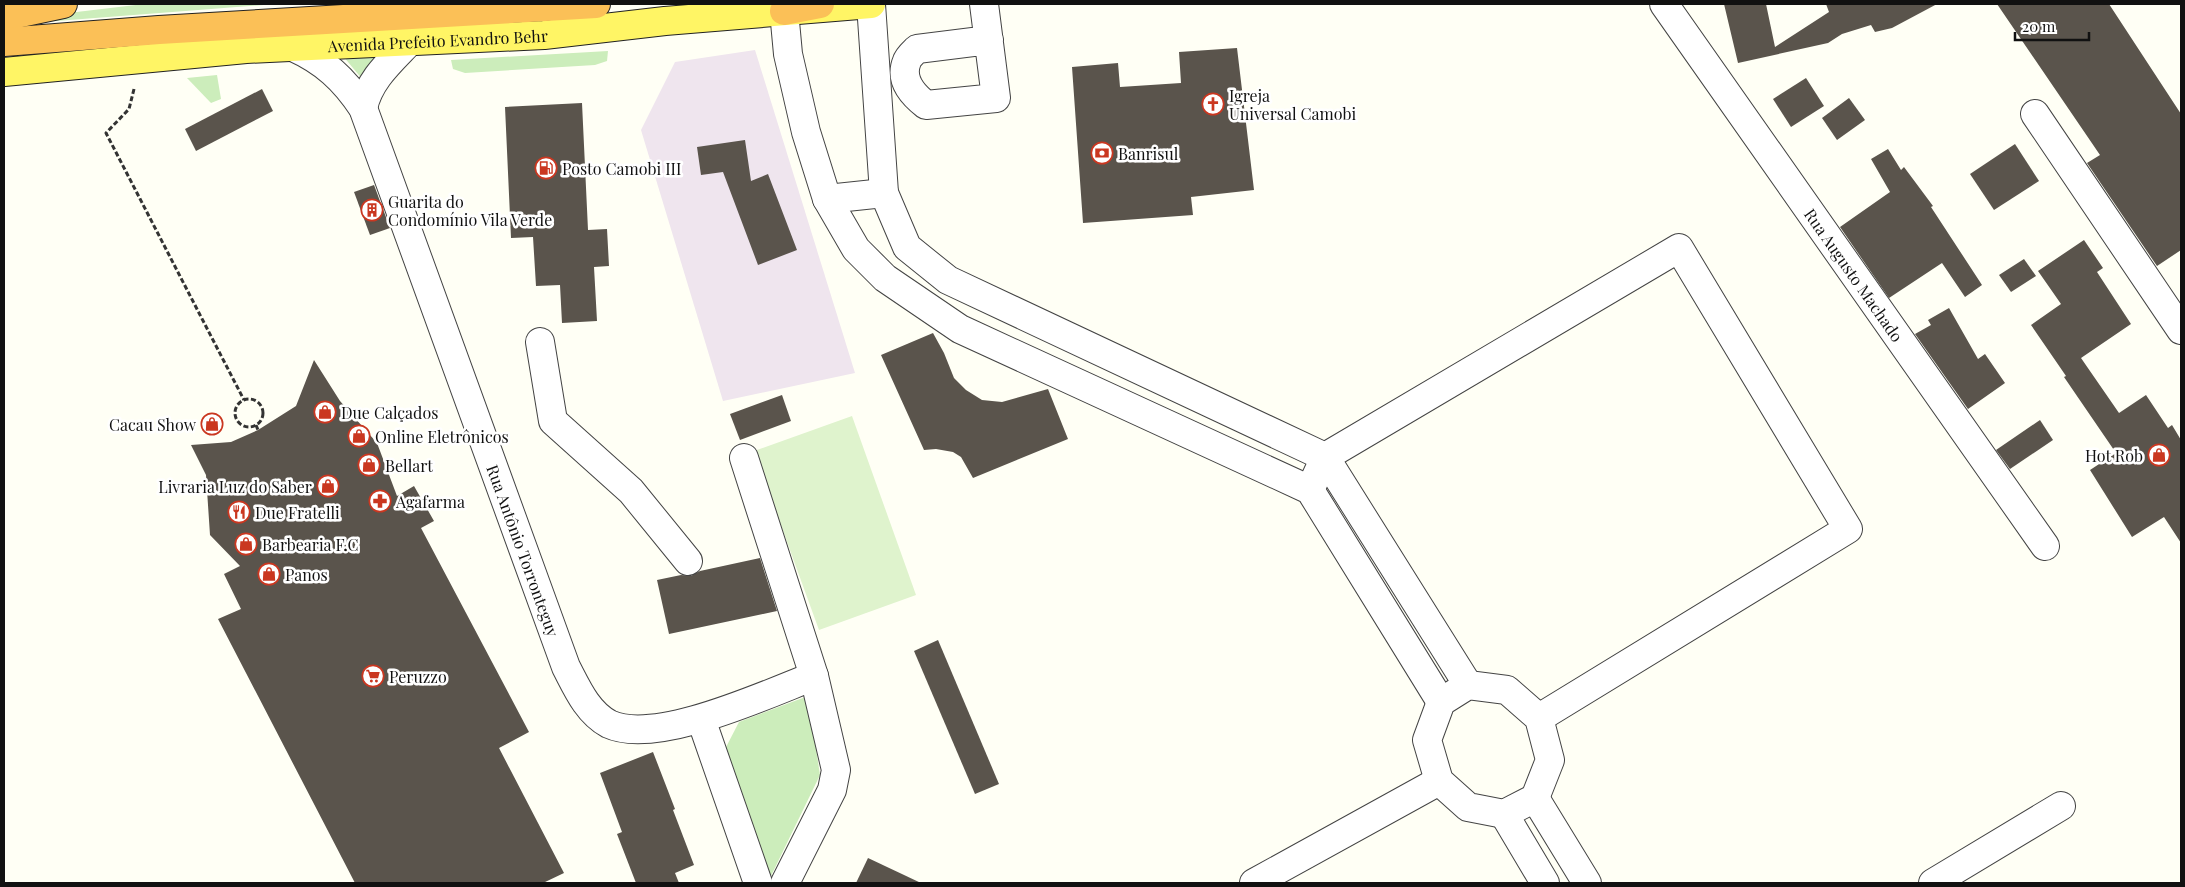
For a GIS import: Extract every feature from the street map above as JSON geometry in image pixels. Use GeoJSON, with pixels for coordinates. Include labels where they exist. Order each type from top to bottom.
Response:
{"type":"FeatureCollection","features":[{"type":"Feature","properties":{"kind":"highway"},"geometry":{"type":"LineString","coordinates":[[4,20],[11,15],[63,4]]}},
{"type":"Feature","properties":{"kind":"highway","name":"Avenida Prefeito Evandro Behr"},"geometry":{"type":"LineString","coordinates":[[4,42],[159,30],[596,4]]}},
{"type":"Feature","properties":{"kind":"highway"},"geometry":{"type":"LineString","coordinates":[[784,11],[820,4]]}},
{"type":"Feature","properties":{"kind":"main road","name":"Avenida Prefeito Evandro Behr"},"geometry":{"type":"LineString","coordinates":[[4,72],[246,49],[544,35],[665,21],[871,4]]}},
{"type":"Feature","properties":{"kind":"street"},"geometry":{"type":"LineString","coordinates":[[871,4],[884,192],[907,247],[948,280],[1325,457],[1468,685]]}},
{"type":"Feature","properties":{"kind":"street"},"geometry":{"type":"LineString","coordinates":[[984,4],[989,40]]}},
{"type":"Feature","properties":{"kind":"street","name":"Rua Augusto Machado"},"geometry":{"type":"LineString","coordinates":[[1664,4],[2045,546]]}},
{"type":"Feature","properties":{"kind":"street"},"geometry":{"type":"LineString","coordinates":[[784,11],[788,54],[802,112],[827,199],[856,249],[886,278],[960,329],[1310,490],[1441,702]]}},
{"type":"Feature","properties":{"kind":"street"},"geometry":{"type":"LineString","coordinates":[[363,108],[366,94],[371,84],[409,42]]}},
{"type":"Feature","properties":{"kind":"street","name":"Rua Antônio Torronteguy"},"geometry":{"type":"LineString","coordinates":[[293,47],[312,56],[339,76],[351,88],[363,108],[566,667],[579,694],[595,714],[610,724],[644,730],[701,718],[814,676]]}},
{"type":"Feature","properties":{"kind":"street"},"geometry":{"type":"LineString","coordinates":[[2035,114],[2181,330]]}},
{"type":"Feature","properties":{"kind":"street"},"geometry":{"type":"LineString","coordinates":[[827,199],[884,192]]}},
{"type":"Feature","properties":{"kind":"street"},"geometry":{"type":"LineString","coordinates":[[1310,490],[1325,457],[1679,248],[1848,529],[1539,718]]}},
{"type":"Feature","properties":{"kind":"street"},"geometry":{"type":"LineString","coordinates":[[540,342],[553,421],[631,491],[688,561]]}},
{"type":"Feature","properties":{"kind":"street"},"geometry":{"type":"LineString","coordinates":[[744,458],[814,676],[836,770],[832,790],[785,883]]}},
{"type":"Feature","properties":{"kind":"street"},"geometry":{"type":"LineString","coordinates":[[1468,685],[1507,690],[1539,718],[1550,760],[1535,798],[1504,814],[1468,807],[1439,781],[1427,740],[1441,702],[1468,685]]}},
{"type":"Feature","properties":{"kind":"street"},"geometry":{"type":"LineString","coordinates":[[701,718],[758,883]]}},
{"type":"Feature","properties":{"kind":"street"},"geometry":{"type":"LineString","coordinates":[[1254,883],[1439,781]]}},
{"type":"Feature","properties":{"kind":"street"},"geometry":{"type":"LineString","coordinates":[[1535,798],[1588,883]]}},
{"type":"Feature","properties":{"kind":"street"},"geometry":{"type":"LineString","coordinates":[[1933,883],[2062,806]]}},
{"type":"Feature","properties":{"kind":"street"},"geometry":{"type":"LineString","coordinates":[[1504,814],[1546,883]]}},
{"type":"Feature","properties":{"kind":"path"},"geometry":{"type":"LineString","coordinates":[[134,89],[129,108],[106,134],[244,400]]}},
{"type":"Feature","properties":{"kind":"path"},"geometry":{"type":"LineString","coordinates":[[244,400],[254,400],[262,406],[263,417],[256,425],[246,426],[237,420],[236,409],[244,400]]}},
{"type":"Feature","properties":{"kind":"path"},"geometry":{"type":"LineString","coordinates":[[256,425],[258,430]]}},
{"type":"Feature","properties":{"kind":"shaded area"},"geometry":{"type":"Polygon","coordinates":[[[755,50],[855,373],[723,401],[641,130],[675,62],[755,50]]]}},
{"type":"Feature","properties":{"kind":"green space"},"geometry":{"type":"Polygon","coordinates":[[[144,4],[277,4],[18,24],[26,18],[144,4]]]}},
{"type":"Feature","properties":{"kind":"green space"},"geometry":{"type":"Polygon","coordinates":[[[608,51],[607,61],[595,65],[465,73],[453,69],[451,60],[608,51]]]}},
{"type":"Feature","properties":{"kind":"green space"},"geometry":{"type":"Polygon","coordinates":[[[382,55],[363,80],[343,56],[382,55]]]}},
{"type":"Feature","properties":{"kind":"green space"},"geometry":{"type":"Polygon","coordinates":[[[217,75],[221,99],[211,103],[187,78],[217,75]]]}},
{"type":"Feature","properties":{"kind":"green space"},"geometry":{"type":"Polygon","coordinates":[[[852,416],[916,595],[819,630],[754,451],[852,416]]]}},
{"type":"Feature","properties":{"kind":"green space"},"geometry":{"type":"Polygon","coordinates":[[[808,696],[820,775],[769,880],[724,751],[739,722],[808,696]]]}},
{"type":"Feature","properties":{"kind":"building"},"geometry":{"type":"Polygon","coordinates":[[[1724,4],[1766,4],[1775,47],[1829,12],[1826,4],[1937,4],[1892,28],[1875,32],[1871,25],[1842,34],[1828,43],[1738,63],[1724,4]]]}},
{"type":"Feature","properties":{"kind":"building"},"geometry":{"type":"Polygon","coordinates":[[[1997,4],[2109,4],[2181,114],[2181,250],[2157,266],[2087,163],[2100,155],[1997,4]]]}},
{"type":"Feature","properties":{"kind":"building"},"geometry":{"type":"Polygon","coordinates":[[[1237,48],[1254,190],[1191,197],[1193,215],[1083,223],[1072,67],[1118,63],[1120,87],[1181,83],[1179,52],[1237,48]]]}},
{"type":"Feature","properties":{"kind":"building"},"geometry":{"type":"Polygon","coordinates":[[[1806,78],[1824,106],[1791,127],[1773,99],[1806,78]]]}},
{"type":"Feature","properties":{"kind":"building"},"geometry":{"type":"Polygon","coordinates":[[[262,89],[273,111],[196,151],[185,129],[262,89]]]}},
{"type":"Feature","properties":{"kind":"building"},"geometry":{"type":"Polygon","coordinates":[[[1849,98],[1865,120],[1837,140],[1822,118],[1849,98]]]}},
{"type":"Feature","properties":{"kind":"building","name":"Posto Camobi III"},"geometry":{"type":"Polygon","coordinates":[[[582,103],[588,230],[607,229],[609,266],[594,267],[597,321],[562,323],[560,285],[536,286],[533,237],[511,238],[505,107],[582,103]]]}},
{"type":"Feature","properties":{"kind":"building"},"geometry":{"type":"Polygon","coordinates":[[[745,140],[751,181],[768,174],[797,250],[758,265],[723,172],[701,175],[697,147],[745,140]]]}},
{"type":"Feature","properties":{"kind":"building"},"geometry":{"type":"Polygon","coordinates":[[[2015,144],[2039,181],[1994,210],[1970,174],[2015,144]]]}},
{"type":"Feature","properties":{"kind":"building"},"geometry":{"type":"Polygon","coordinates":[[[1888,149],[1901,170],[1904,167],[1933,206],[1931,207],[1982,285],[1965,297],[1942,263],[1889,298],[1840,227],[1890,192],[1871,159],[1888,149]]]}},
{"type":"Feature","properties":{"kind":"building","name":"Guarita do Condomínio Vila Verde"},"geometry":{"type":"Polygon","coordinates":[[[374,185],[390,228],[370,235],[354,192],[374,185]]]}},
{"type":"Feature","properties":{"kind":"building"},"geometry":{"type":"Polygon","coordinates":[[[2084,240],[2103,268],[2097,272],[2131,324],[2081,358],[2119,413],[2146,395],[2168,428],[2172,425],[2181,440],[2181,543],[2164,517],[2132,537],[2090,470],[2116,453],[2031,325],[2061,304],[2038,271],[2084,240]]]}},
{"type":"Feature","properties":{"kind":"building"},"geometry":{"type":"Polygon","coordinates":[[[2024,259],[2036,276],[2011,292],[1999,275],[2024,259]]]}},
{"type":"Feature","properties":{"kind":"building"},"geometry":{"type":"Polygon","coordinates":[[[1949,308],[1978,359],[1985,354],[2005,383],[1968,409],[1915,334],[1931,325],[1928,320],[1949,308]]]}},
{"type":"Feature","properties":{"kind":"building"},"geometry":{"type":"Polygon","coordinates":[[[933,333],[944,353],[954,378],[966,390],[982,400],[1002,402],[1048,389],[1068,439],[973,478],[961,457],[953,452],[936,449],[924,450],[881,355],[933,333]]]}},
{"type":"Feature","properties":{"kind":"building","name":"Peruzzo"},"geometry":{"type":"Polygon","coordinates":[[[314,360],[340,401],[377,443],[397,496],[414,486],[434,521],[421,528],[529,732],[499,748],[564,873],[543,883],[355,883],[218,619],[241,609],[224,574],[240,566],[210,535],[206,475],[191,445],[231,442],[258,430],[296,406],[314,360]]]}},
{"type":"Feature","properties":{"kind":"building"},"geometry":{"type":"Polygon","coordinates":[[[782,395],[791,421],[740,440],[730,414],[782,395]]]}},
{"type":"Feature","properties":{"kind":"building"},"geometry":{"type":"Polygon","coordinates":[[[2040,420],[2053,440],[2010,469],[1996,450],[2040,420]]]}},
{"type":"Feature","properties":{"kind":"building"},"geometry":{"type":"Polygon","coordinates":[[[760,558],[777,611],[669,634],[657,580],[681,575],[691,576],[700,571],[760,558]]]}},
{"type":"Feature","properties":{"kind":"building"},"geometry":{"type":"Polygon","coordinates":[[[938,640],[999,784],[975,794],[914,651],[938,640]]]}},
{"type":"Feature","properties":{"kind":"building"},"geometry":{"type":"Polygon","coordinates":[[[653,752],[694,865],[675,873],[679,883],[636,883],[617,834],[622,832],[600,773],[653,752]]]}},
{"type":"Feature","properties":{"kind":"building"},"geometry":{"type":"Polygon","coordinates":[[[868,858],[921,883],[856,883],[868,858]]]}},
{"type":"Feature","properties":{"kind":"place","name":"Igreja Universal Camobi"},"geometry":{"type":"Point","coordinates":[1213,104]}},
{"type":"Feature","properties":{"kind":"place","name":"Banrisul"},"geometry":{"type":"Point","coordinates":[1102,153]}},
{"type":"Feature","properties":{"kind":"place","name":"Posto Camobi III"},"geometry":{"type":"Point","coordinates":[546,168]}},
{"type":"Feature","properties":{"kind":"place","name":"Guarita do Condomínio Vila Verde"},"geometry":{"type":"Point","coordinates":[372,210]}},
{"type":"Feature","properties":{"kind":"place","name":"Due Calçados"},"geometry":{"type":"Point","coordinates":[325,412]}},
{"type":"Feature","properties":{"kind":"place","name":"Cacau Show"},"geometry":{"type":"Point","coordinates":[212,424]}},
{"type":"Feature","properties":{"kind":"place","name":"Online Eletrônicos"},"geometry":{"type":"Point","coordinates":[359,436]}},
{"type":"Feature","properties":{"kind":"place","name":"Hot Rob"},"geometry":{"type":"Point","coordinates":[2159,455]}},
{"type":"Feature","properties":{"kind":"place","name":"Bellart"},"geometry":{"type":"Point","coordinates":[369,465]}},
{"type":"Feature","properties":{"kind":"place","name":"Livraria Luz do Saber"},"geometry":{"type":"Point","coordinates":[328,486]}},
{"type":"Feature","properties":{"kind":"place","name":"Agafarma"},"geometry":{"type":"Point","coordinates":[380,501]}},
{"type":"Feature","properties":{"kind":"place","name":"Due Fratelli"},"geometry":{"type":"Point","coordinates":[239,512]}},
{"type":"Feature","properties":{"kind":"place","name":"Barbearia F.C"},"geometry":{"type":"Point","coordinates":[246,544]}},
{"type":"Feature","properties":{"kind":"place","name":"Panos"},"geometry":{"type":"Point","coordinates":[269,574]}},
{"type":"Feature","properties":{"kind":"place","name":"Peruzzo"},"geometry":{"type":"Point","coordinates":[373,676]}}]}
